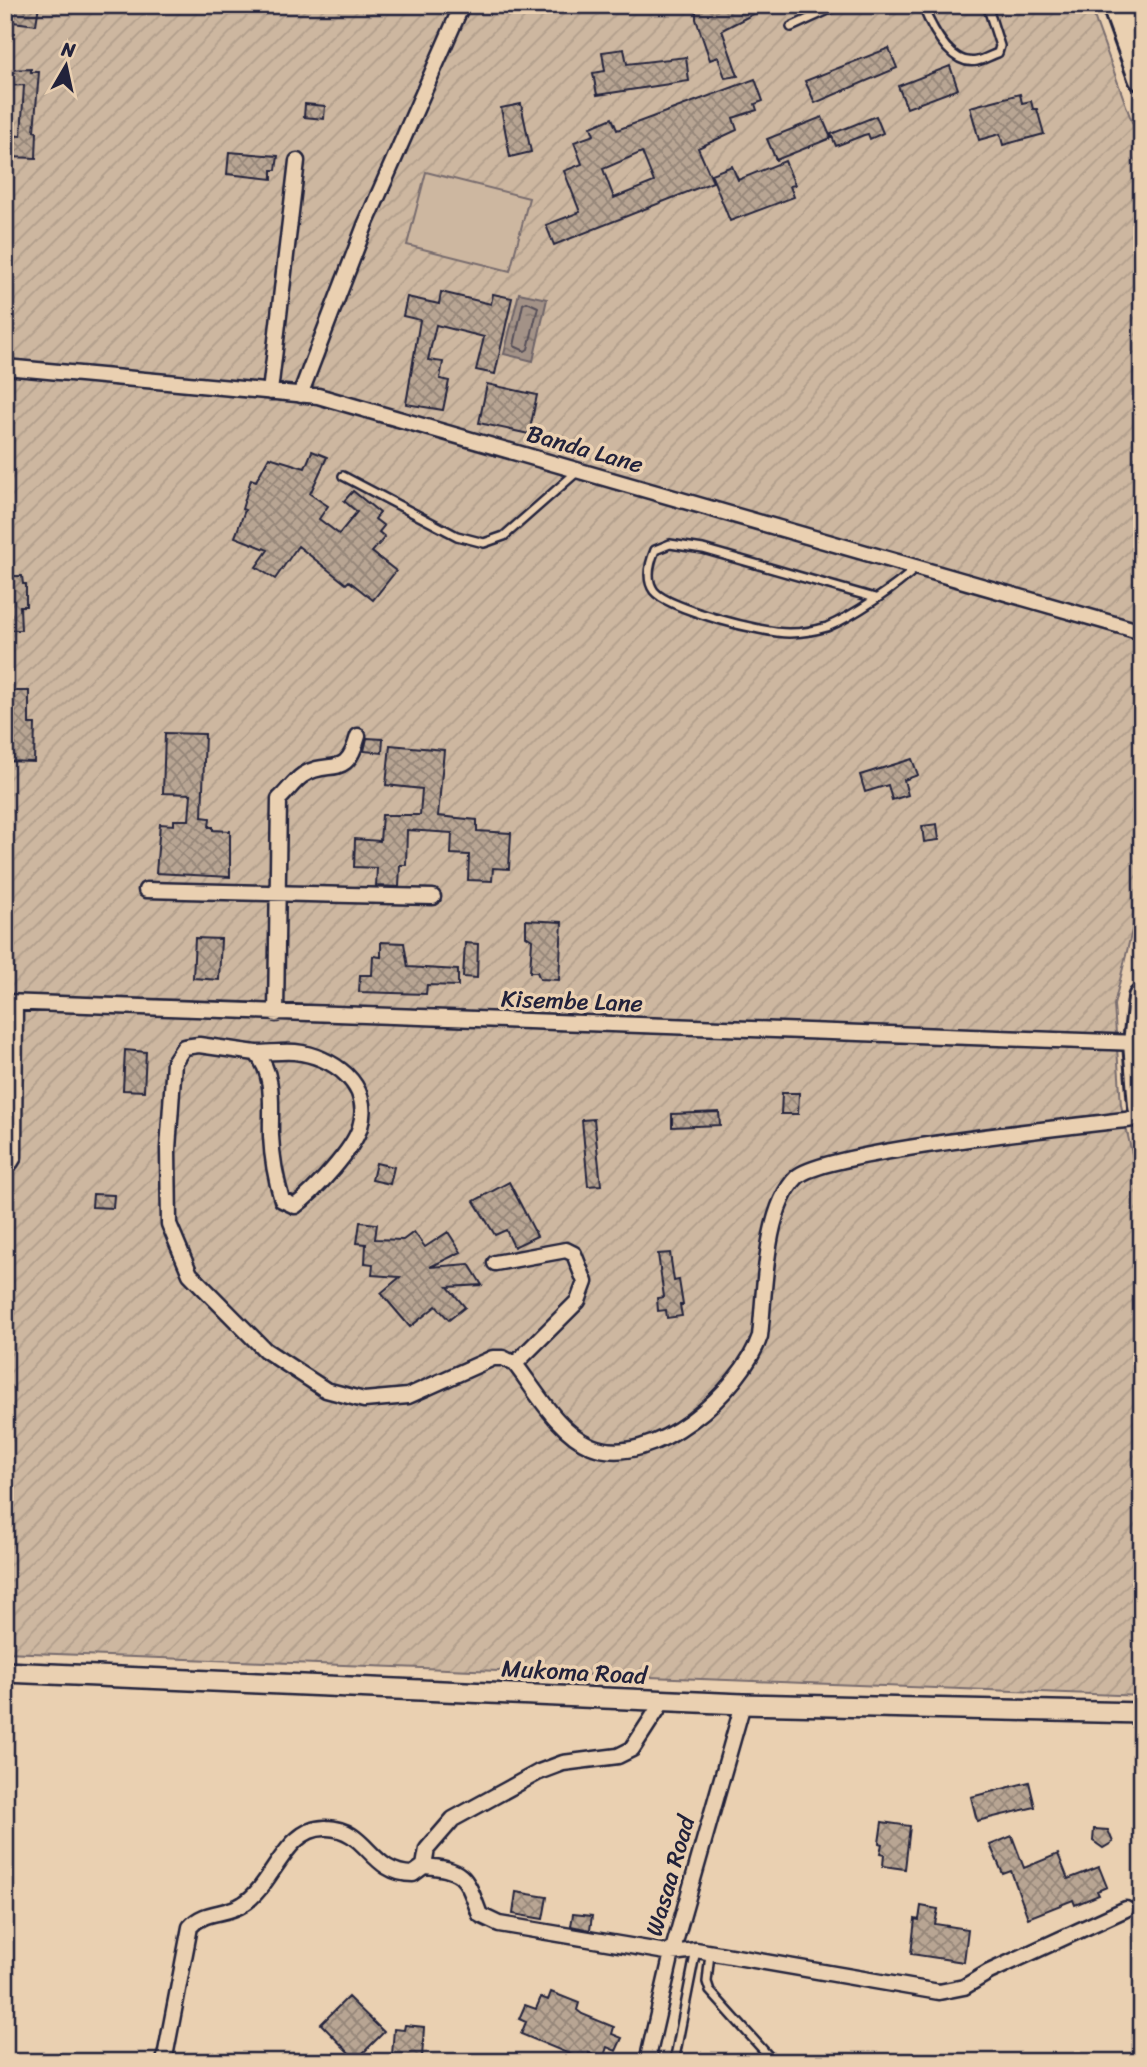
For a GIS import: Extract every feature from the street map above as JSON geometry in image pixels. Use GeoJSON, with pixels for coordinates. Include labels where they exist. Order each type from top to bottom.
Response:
{"type":"FeatureCollection","features":[{"type":"Feature","properties":{"kind":"highway"},"geometry":{"type":"LineString","coordinates":[[1116,5],[1142,77]]}},
{"type":"Feature","properties":{"kind":"highway"},"geometry":{"type":"LineString","coordinates":[[1142,998],[1137,1043],[1142,1106]]}},
{"type":"Feature","properties":{"kind":"street"},"geometry":{"type":"LineString","coordinates":[[300,395],[366,223],[461,5]]}},
{"type":"Feature","properties":{"kind":"street"},"geometry":{"type":"LineString","coordinates":[[270,392],[297,161]]}},
{"type":"Feature","properties":{"kind":"street","name":"Banda Lane"},"geometry":{"type":"LineString","coordinates":[[5,367],[318,397],[1142,632]]}},
{"type":"Feature","properties":{"kind":"street"},"geometry":{"type":"LineString","coordinates":[[276,1014],[279,799],[304,774],[338,767],[348,760],[358,736]]}},
{"type":"Feature","properties":{"kind":"street"},"geometry":{"type":"LineString","coordinates":[[146,890],[433,897]]}},
{"type":"Feature","properties":{"kind":"street"},"geometry":{"type":"LineString","coordinates":[[5,1162],[11,1162],[14,1157],[10,1002]]}},
{"type":"Feature","properties":{"kind":"street","name":"Kisembe Lane"},"geometry":{"type":"LineString","coordinates":[[10,1002],[276,1014],[1137,1043]]}},
{"type":"Feature","properties":{"kind":"street"},"geometry":{"type":"LineString","coordinates":[[256,1053],[266,1064],[271,1087],[276,1181],[282,1200],[295,1206],[325,1179],[360,1128],[358,1092],[348,1073],[315,1057],[295,1052],[256,1053],[199,1045],[184,1047],[174,1062],[168,1149],[169,1224],[190,1274],[265,1350],[326,1390],[364,1400],[408,1396],[493,1358],[503,1358],[515,1364],[569,1432],[591,1446],[612,1450],[650,1444],[680,1430],[728,1388],[756,1350],[775,1219],[783,1196],[797,1177],[819,1165],[893,1152],[1142,1118]]}},
{"type":"Feature","properties":{"kind":"street"},"geometry":{"type":"LineString","coordinates":[[495,1263],[566,1250],[574,1254],[585,1282],[578,1301],[515,1364]]}},
{"type":"Feature","properties":{"kind":"street","name":"Mukoma Road"},"geometry":{"type":"LineString","coordinates":[[5,1672],[743,1704],[1142,1713]]}},
{"type":"Feature","properties":{"kind":"street"},"geometry":{"type":"LineString","coordinates":[[424,1866],[427,1849],[453,1819],[539,1772],[563,1763],[602,1759],[625,1753],[632,1749],[663,1701]]}},
{"type":"Feature","properties":{"kind":"street","name":"Wasaa Road"},"geometry":{"type":"LineString","coordinates":[[647,2062],[672,1953],[743,1704]]}},
{"type":"Feature","properties":{"kind":"street"},"geometry":{"type":"LineString","coordinates":[[164,2062],[190,1927],[204,1915],[243,1904],[305,1833],[325,1828],[342,1830],[356,1837],[385,1869],[400,1874],[412,1874],[424,1866],[460,1872],[468,1882],[480,1915],[499,1924],[672,1953],[703,1951],[939,1992],[964,1987],[989,1972],[1126,1909]]}},
{"type":"Feature","properties":{"kind":"lane"},"geometry":{"type":"LineString","coordinates":[[792,27],[839,5]]}},
{"type":"Feature","properties":{"kind":"lane"},"geometry":{"type":"LineString","coordinates":[[922,5],[940,40],[962,58],[976,61],[998,53],[1000,46],[987,5]]}},
{"type":"Feature","properties":{"kind":"lane"},"geometry":{"type":"LineString","coordinates":[[343,476],[457,536],[484,542],[505,536],[578,471]]}},
{"type":"Feature","properties":{"kind":"lane"},"geometry":{"type":"LineString","coordinates":[[875,598],[703,549],[670,544],[655,550],[648,567],[652,589],[669,603],[728,621],[789,634],[827,627],[898,585],[916,568]]}},
{"type":"Feature","properties":{"kind":"lane"},"geometry":{"type":"LineString","coordinates":[[674,2062],[703,1951]]}},
{"type":"Feature","properties":{"kind":"lane"},"geometry":{"type":"LineString","coordinates":[[703,1951],[710,1991],[774,2062]]}},
{"type":"Feature","properties":{"kind":"shaded area"},"geometry":{"type":"Polygon","coordinates":[[[5,5],[1090,5],[1142,150],[1142,889],[1114,1005],[1121,1105],[1142,1198],[1142,1696],[5,1652],[5,5]]]}},
{"type":"Feature","properties":{"kind":"shaded area"},"geometry":{"type":"Polygon","coordinates":[[[426,172],[529,198],[510,271],[407,245],[426,172]]]}},
{"type":"Feature","properties":{"kind":"water"},"geometry":{"type":"Polygon","coordinates":[[[519,293],[547,299],[533,361],[504,354],[519,293]]]}},
{"type":"Feature","properties":{"kind":"building"},"geometry":{"type":"Polygon","coordinates":[[[39,5],[36,25],[5,21],[5,6],[39,5]]]}},
{"type":"Feature","properties":{"kind":"building"},"geometry":{"type":"Polygon","coordinates":[[[696,5],[771,5],[722,30],[738,76],[725,78],[718,57],[710,60],[696,19],[696,5]]]}},
{"type":"Feature","properties":{"kind":"building"},"geometry":{"type":"Polygon","coordinates":[[[889,48],[897,68],[815,103],[805,81],[889,48]]]}},
{"type":"Feature","properties":{"kind":"building"},"geometry":{"type":"Polygon","coordinates":[[[624,49],[627,64],[686,57],[689,81],[597,95],[593,73],[605,71],[602,52],[624,49]]]}},
{"type":"Feature","properties":{"kind":"building"},"geometry":{"type":"Polygon","coordinates":[[[950,66],[958,89],[907,108],[898,86],[950,66]]]}},
{"type":"Feature","properties":{"kind":"building"},"geometry":{"type":"Polygon","coordinates":[[[31,69],[31,72],[39,72],[34,131],[37,132],[36,158],[7,157],[8,135],[21,136],[24,85],[6,86],[6,70],[31,69]]]}},
{"type":"Feature","properties":{"kind":"building"},"geometry":{"type":"Polygon","coordinates":[[[755,79],[763,101],[755,104],[757,110],[733,118],[737,130],[698,148],[713,182],[554,245],[546,225],[580,212],[564,171],[582,164],[574,142],[594,135],[591,127],[612,118],[617,130],[755,79]],[[642,152],[603,169],[614,198],[654,182],[642,152]]]}},
{"type":"Feature","properties":{"kind":"building"},"geometry":{"type":"Polygon","coordinates":[[[1020,94],[1022,103],[1031,101],[1033,109],[1037,109],[1044,134],[1003,145],[1000,134],[979,140],[970,107],[1020,94]]]}},
{"type":"Feature","properties":{"kind":"building"},"geometry":{"type":"Polygon","coordinates":[[[305,104],[325,106],[324,119],[304,117],[305,104]]]}},
{"type":"Feature","properties":{"kind":"building"},"geometry":{"type":"Polygon","coordinates":[[[521,104],[531,152],[510,157],[501,108],[521,104]]]}},
{"type":"Feature","properties":{"kind":"building"},"geometry":{"type":"Polygon","coordinates":[[[876,116],[883,133],[870,139],[868,134],[864,135],[836,146],[831,134],[876,116]]]}},
{"type":"Feature","properties":{"kind":"building"},"geometry":{"type":"Polygon","coordinates":[[[822,117],[831,138],[776,160],[767,139],[822,117]]]}},
{"type":"Feature","properties":{"kind":"building"},"geometry":{"type":"Polygon","coordinates":[[[229,152],[278,156],[276,170],[272,170],[272,179],[227,174],[229,152]]]}},
{"type":"Feature","properties":{"kind":"building"},"geometry":{"type":"Polygon","coordinates":[[[785,161],[795,185],[790,186],[794,197],[730,221],[711,174],[732,166],[738,180],[785,161]]]}},
{"type":"Feature","properties":{"kind":"building"},"geometry":{"type":"Polygon","coordinates":[[[441,292],[491,304],[493,294],[512,298],[495,374],[476,370],[484,337],[436,325],[428,360],[443,362],[440,379],[449,381],[443,410],[406,404],[420,320],[403,316],[407,297],[439,304],[441,292]]]}},
{"type":"Feature","properties":{"kind":"building"},"geometry":{"type":"Polygon","coordinates":[[[487,384],[537,395],[529,434],[479,423],[487,384]]]}},
{"type":"Feature","properties":{"kind":"building"},"geometry":{"type":"Polygon","coordinates":[[[312,451],[327,457],[310,494],[328,506],[319,519],[339,534],[357,512],[344,501],[353,491],[380,513],[375,519],[384,526],[379,532],[385,537],[372,552],[396,571],[373,600],[349,581],[346,584],[298,546],[275,579],[256,567],[268,550],[235,537],[245,510],[242,509],[251,479],[256,481],[269,457],[305,468],[312,451]]]}},
{"type":"Feature","properties":{"kind":"building"},"geometry":{"type":"Polygon","coordinates":[[[5,576],[22,576],[23,584],[26,584],[26,606],[20,606],[21,630],[5,630],[5,576]]]}},
{"type":"Feature","properties":{"kind":"building"},"geometry":{"type":"Polygon","coordinates":[[[5,691],[29,691],[29,724],[35,724],[34,762],[5,761],[5,691]]]}},
{"type":"Feature","properties":{"kind":"building"},"geometry":{"type":"Polygon","coordinates":[[[165,733],[205,734],[202,817],[210,818],[209,827],[213,827],[213,830],[230,831],[230,877],[156,873],[160,824],[174,825],[174,820],[189,820],[191,794],[163,793],[165,733]]]}},
{"type":"Feature","properties":{"kind":"building"},"geometry":{"type":"Polygon","coordinates":[[[367,738],[383,739],[382,753],[364,751],[367,738]]]}},
{"type":"Feature","properties":{"kind":"building"},"geometry":{"type":"Polygon","coordinates":[[[390,745],[444,750],[438,816],[477,820],[477,831],[511,833],[509,869],[493,868],[492,881],[468,880],[469,855],[451,854],[452,833],[407,830],[406,865],[400,865],[399,887],[376,886],[377,868],[354,867],[355,839],[380,841],[382,815],[420,815],[422,789],[386,785],[390,745]]]}},
{"type":"Feature","properties":{"kind":"building"},"geometry":{"type":"Polygon","coordinates":[[[912,759],[918,775],[904,780],[908,795],[892,800],[888,785],[865,792],[860,775],[912,759]]]}},
{"type":"Feature","properties":{"kind":"building"},"geometry":{"type":"Polygon","coordinates":[[[937,824],[939,840],[924,842],[922,826],[937,824]]]}},
{"type":"Feature","properties":{"kind":"building"},"geometry":{"type":"Polygon","coordinates":[[[526,920],[562,922],[559,980],[540,979],[537,972],[530,972],[532,940],[526,936],[526,920]]]}},
{"type":"Feature","properties":{"kind":"building"},"geometry":{"type":"Polygon","coordinates":[[[195,938],[221,939],[219,980],[193,978],[195,938]]]}},
{"type":"Feature","properties":{"kind":"building"},"geometry":{"type":"Polygon","coordinates":[[[381,942],[404,943],[408,967],[458,970],[458,986],[427,985],[426,994],[359,992],[360,975],[372,975],[373,956],[381,957],[381,942]]]}},
{"type":"Feature","properties":{"kind":"building"},"geometry":{"type":"Polygon","coordinates":[[[465,943],[478,944],[477,978],[463,977],[465,943]]]}},
{"type":"Feature","properties":{"kind":"building"},"geometry":{"type":"Polygon","coordinates":[[[125,1050],[146,1052],[144,1091],[123,1090],[125,1050]]]}},
{"type":"Feature","properties":{"kind":"building"},"geometry":{"type":"Polygon","coordinates":[[[782,1093],[799,1093],[798,1114],[781,1114],[782,1093]]]}},
{"type":"Feature","properties":{"kind":"building"},"geometry":{"type":"Polygon","coordinates":[[[719,1112],[720,1125],[672,1127],[672,1114],[719,1112]]]}},
{"type":"Feature","properties":{"kind":"building"},"geometry":{"type":"Polygon","coordinates":[[[594,1119],[601,1185],[588,1186],[582,1120],[594,1119]]]}},
{"type":"Feature","properties":{"kind":"building"},"geometry":{"type":"Polygon","coordinates":[[[376,1163],[394,1167],[390,1184],[372,1180],[376,1163]]]}},
{"type":"Feature","properties":{"kind":"building"},"geometry":{"type":"Polygon","coordinates":[[[509,1182],[537,1236],[514,1247],[506,1230],[495,1235],[474,1201],[509,1182]]]}},
{"type":"Feature","properties":{"kind":"building"},"geometry":{"type":"Polygon","coordinates":[[[93,1194],[114,1195],[113,1208],[92,1207],[93,1194]]]}},
{"type":"Feature","properties":{"kind":"building"},"geometry":{"type":"Polygon","coordinates":[[[360,1222],[377,1224],[375,1239],[403,1240],[414,1232],[425,1247],[448,1232],[461,1252],[430,1267],[469,1264],[482,1285],[448,1287],[465,1307],[449,1320],[436,1306],[410,1327],[381,1293],[400,1277],[372,1275],[373,1264],[365,1263],[366,1244],[357,1243],[360,1222]]]}},
{"type":"Feature","properties":{"kind":"building"},"geometry":{"type":"Polygon","coordinates":[[[670,1253],[674,1281],[679,1280],[683,1305],[680,1305],[682,1316],[667,1318],[666,1310],[658,1311],[657,1298],[664,1297],[658,1254],[670,1253]]]}},
{"type":"Feature","properties":{"kind":"building"},"geometry":{"type":"Polygon","coordinates":[[[1029,1782],[1035,1807],[977,1821],[971,1797],[1029,1782]]]}},
{"type":"Feature","properties":{"kind":"building"},"geometry":{"type":"Polygon","coordinates":[[[882,1822],[910,1826],[905,1869],[883,1866],[884,1854],[880,1853],[882,1844],[879,1843],[882,1822]]]}},
{"type":"Feature","properties":{"kind":"building"},"geometry":{"type":"Polygon","coordinates":[[[1094,1829],[1108,1830],[1113,1842],[1103,1848],[1093,1841],[1094,1829]]]}},
{"type":"Feature","properties":{"kind":"building"},"geometry":{"type":"Polygon","coordinates":[[[1012,1836],[1024,1868],[1058,1854],[1068,1879],[1099,1867],[1107,1887],[1097,1891],[1099,1895],[1075,1905],[1073,1900],[1028,1918],[1011,1871],[1003,1874],[990,1845],[1012,1836]]]}},
{"type":"Feature","properties":{"kind":"building"},"geometry":{"type":"Polygon","coordinates":[[[516,1892],[547,1897],[543,1919],[513,1914],[516,1892]]]}},
{"type":"Feature","properties":{"kind":"building"},"geometry":{"type":"Polygon","coordinates":[[[921,1906],[938,1909],[935,1924],[968,1929],[964,1962],[911,1954],[915,1919],[919,1920],[921,1906]]]}},
{"type":"Feature","properties":{"kind":"building"},"geometry":{"type":"Polygon","coordinates":[[[573,1914],[592,1916],[590,1930],[571,1926],[573,1914]]]}},
{"type":"Feature","properties":{"kind":"building"},"geometry":{"type":"Polygon","coordinates":[[[551,1992],[579,2003],[577,2010],[582,2014],[614,2027],[612,2034],[622,2038],[616,2051],[607,2047],[603,2059],[589,2053],[586,2061],[521,2034],[526,2022],[519,2019],[525,2005],[536,2009],[541,1997],[548,2000],[551,1992]]]}},
{"type":"Feature","properties":{"kind":"building"},"geometry":{"type":"Polygon","coordinates":[[[348,1997],[384,2032],[356,2060],[321,2024],[348,1997]]]}},
{"type":"Feature","properties":{"kind":"building"},"geometry":{"type":"Polygon","coordinates":[[[405,2025],[424,2027],[422,2058],[392,2055],[394,2029],[404,2030],[405,2025]]]}}]}
